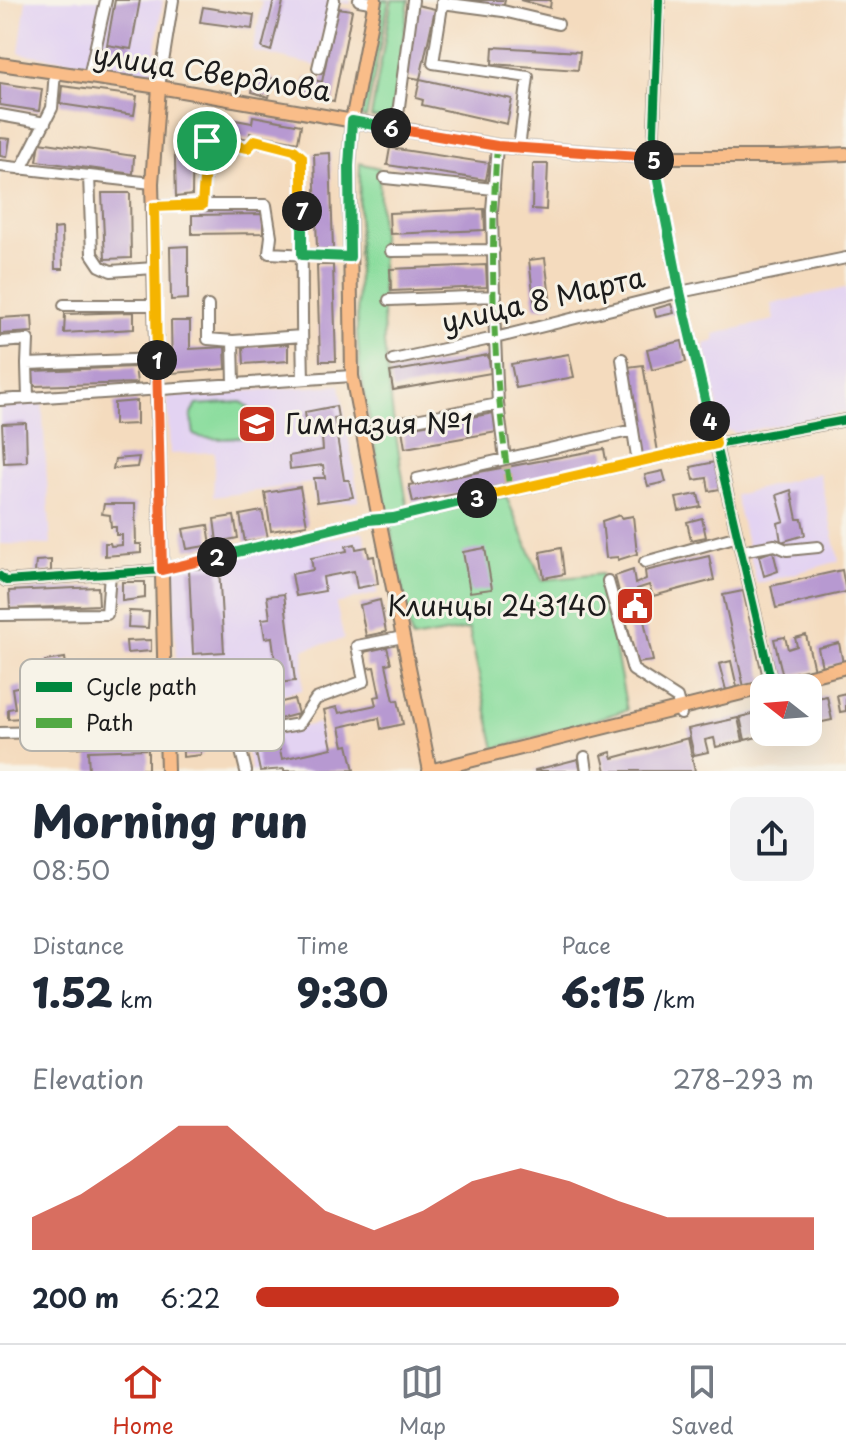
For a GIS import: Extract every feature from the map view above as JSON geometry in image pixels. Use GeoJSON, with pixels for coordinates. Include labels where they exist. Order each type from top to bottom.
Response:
{"type":"FeatureCollection","features":[{"type":"Feature","properties":{"kind":"main road"},"geometry":{"type":"LineString","coordinates":[[375,1],[352,121],[349,166],[352,376],[430,771],[680,712]]}},
{"type":"Feature","properties":{"kind":"main road","name":"улица Свердлова"},"geometry":{"type":"LineString","coordinates":[[0,64],[159,87],[497,146],[653,157],[846,154]]}},
{"type":"Feature","properties":{"kind":"main road"},"geometry":{"type":"LineString","coordinates":[[159,87],[152,183],[164,659]]}},
{"type":"Feature","properties":{"kind":"main road"},"geometry":{"type":"LineString","coordinates":[[822,674],[846,667]]}},
{"type":"Feature","properties":{"kind":"main road"},"geometry":{"type":"LineString","coordinates":[[822,680],[846,674]]}},
{"type":"Feature","properties":{"kind":"main road"},"geometry":{"type":"LineString","coordinates":[[457,771],[750,694]]}},
{"type":"Feature","properties":{"kind":"main road"},"geometry":{"type":"LineString","coordinates":[[166,751],[167,771]]}},
{"type":"Feature","properties":{"kind":"street"},"geometry":{"type":"LineString","coordinates":[[89,77],[106,0]]}},
{"type":"Feature","properties":{"kind":"street"},"geometry":{"type":"LineString","coordinates":[[159,87],[173,0]]}},
{"type":"Feature","properties":{"kind":"street"},"geometry":{"type":"LineString","coordinates":[[318,68],[334,0]]}},
{"type":"Feature","properties":{"kind":"street"},"geometry":{"type":"LineString","coordinates":[[359,0],[375,1]]}},
{"type":"Feature","properties":{"kind":"street"},"geometry":{"type":"LineString","coordinates":[[396,129],[413,0]]}},
{"type":"Feature","properties":{"kind":"street"},"geometry":{"type":"LineString","coordinates":[[659,0],[653,157],[680,292],[738,536],[767,674]]}},
{"type":"Feature","properties":{"kind":"street"},"geometry":{"type":"LineString","coordinates":[[519,148],[528,77],[433,63],[442,2],[503,11],[558,24]]}},
{"type":"Feature","properties":{"kind":"street"},"geometry":{"type":"LineString","coordinates":[[21,169],[52,108],[55,72]]}},
{"type":"Feature","properties":{"kind":"street"},"geometry":{"type":"LineString","coordinates":[[0,115],[45,123]]}},
{"type":"Feature","properties":{"kind":"street"},"geometry":{"type":"LineString","coordinates":[[202,205],[207,141],[248,148],[255,140],[294,150],[302,157],[303,379]]}},
{"type":"Feature","properties":{"kind":"street"},"geometry":{"type":"LineString","coordinates":[[497,146],[494,189],[495,338],[498,404],[505,459]]}},
{"type":"Feature","properties":{"kind":"street"},"geometry":{"type":"LineString","coordinates":[[0,166],[152,183]]}},
{"type":"Feature","properties":{"kind":"street"},"geometry":{"type":"LineString","coordinates":[[89,176],[92,254],[100,266],[111,271],[154,268]]}},
{"type":"Feature","properties":{"kind":"street"},"geometry":{"type":"LineString","coordinates":[[385,178],[494,189]]}},
{"type":"Feature","properties":{"kind":"street"},"geometry":{"type":"LineString","coordinates":[[154,207],[266,205],[271,236],[269,253],[350,257]]}},
{"type":"Feature","properties":{"kind":"street"},"geometry":{"type":"LineString","coordinates":[[391,251],[494,250]]}},
{"type":"Feature","properties":{"kind":"street","name":"улица 8 Марта"},"geometry":{"type":"LineString","coordinates":[[393,360],[680,292],[846,258]]}},
{"type":"Feature","properties":{"kind":"street"},"geometry":{"type":"LineString","coordinates":[[389,300],[496,296]]}},
{"type":"Feature","properties":{"kind":"street"},"geometry":{"type":"LineString","coordinates":[[64,305],[155,305]]}},
{"type":"Feature","properties":{"kind":"street"},"geometry":{"type":"LineString","coordinates":[[208,306],[208,339],[233,341],[302,336]]}},
{"type":"Feature","properties":{"kind":"street"},"geometry":{"type":"LineString","coordinates":[[0,342],[28,340],[28,398]]}},
{"type":"Feature","properties":{"kind":"street"},"geometry":{"type":"LineString","coordinates":[[233,341],[234,384]]}},
{"type":"Feature","properties":{"kind":"street"},"geometry":{"type":"LineString","coordinates":[[27,364],[157,359]]}},
{"type":"Feature","properties":{"kind":"street"},"geometry":{"type":"LineString","coordinates":[[622,359],[638,463]]}},
{"type":"Feature","properties":{"kind":"street"},"geometry":{"type":"LineString","coordinates":[[0,400],[352,376]]}},
{"type":"Feature","properties":{"kind":"street"},"geometry":{"type":"LineString","coordinates":[[400,423],[498,404]]}},
{"type":"Feature","properties":{"kind":"street"},"geometry":{"type":"LineString","coordinates":[[0,576],[6,581],[162,570],[716,444],[846,420]]}},
{"type":"Feature","properties":{"kind":"street"},"geometry":{"type":"LineString","coordinates":[[417,479],[633,430]]}},
{"type":"Feature","properties":{"kind":"street"},"geometry":{"type":"LineString","coordinates":[[645,562],[738,536]]}},
{"type":"Feature","properties":{"kind":"street"},"geometry":{"type":"LineString","coordinates":[[741,551],[775,545],[787,550],[818,547]]}},
{"type":"Feature","properties":{"kind":"street"},"geometry":{"type":"LineString","coordinates":[[0,615],[107,614],[110,573]]}},
{"type":"Feature","properties":{"kind":"street"},"geometry":{"type":"LineString","coordinates":[[608,581],[633,670],[677,698],[680,712]]}},
{"type":"Feature","properties":{"kind":"street"},"geometry":{"type":"LineString","coordinates":[[284,727],[299,724],[316,699],[364,681],[357,646],[403,637]]}},
{"type":"Feature","properties":{"kind":"street"},"geometry":{"type":"LineString","coordinates":[[241,751],[246,771]]}},
{"type":"Feature","properties":{"kind":"street"},"geometry":{"type":"LineString","coordinates":[[585,757],[587,771]]}},
{"type":"Feature","properties":{"kind":"shaded area"},"geometry":{"type":"Polygon","coordinates":[[[26,0],[163,0],[152,74],[19,53],[26,0]]]}},
{"type":"Feature","properties":{"kind":"shaded area"},"geometry":{"type":"Polygon","coordinates":[[[257,0],[351,0],[350,4],[330,1],[316,66],[253,51],[262,2],[257,0]]]}},
{"type":"Feature","properties":{"kind":"shaded area"},"geometry":{"type":"Polygon","coordinates":[[[846,288],[846,412],[736,433],[722,428],[704,344],[715,341],[714,334],[774,320],[771,304],[846,288]]]}},
{"type":"Feature","properties":{"kind":"shaded area","name":"Гимназия №1"},"geometry":{"type":"Polygon","coordinates":[[[340,385],[359,501],[316,505],[311,483],[213,497],[215,452],[170,454],[167,396],[340,385]]]}},
{"type":"Feature","properties":{"kind":"shaded area"},"geometry":{"type":"Polygon","coordinates":[[[42,401],[51,545],[0,544],[0,405],[42,401]]]}},
{"type":"Feature","properties":{"kind":"shaded area"},"geometry":{"type":"Polygon","coordinates":[[[819,473],[839,561],[757,584],[735,495],[819,473]]]}},
{"type":"Feature","properties":{"kind":"shaded area"},"geometry":{"type":"Polygon","coordinates":[[[363,532],[378,593],[336,604],[344,639],[304,649],[302,690],[284,694],[284,659],[176,659],[172,567],[363,532]]]}},
{"type":"Feature","properties":{"kind":"shaded area"},"geometry":{"type":"Polygon","coordinates":[[[319,723],[326,771],[252,771],[247,751],[284,751],[284,731],[319,723]]]}},
{"type":"Feature","properties":{"kind":"green space"},"geometry":{"type":"Polygon","coordinates":[[[381,0],[389,0],[366,118],[361,116],[381,0]]]}},
{"type":"Feature","properties":{"kind":"green space"},"geometry":{"type":"Polygon","coordinates":[[[392,0],[409,0],[392,119],[371,117],[392,0]]]}},
{"type":"Feature","properties":{"kind":"green space"},"geometry":{"type":"Polygon","coordinates":[[[360,163],[379,168],[384,344],[408,510],[388,516],[360,370],[357,331],[360,163]]]}},
{"type":"Feature","properties":{"kind":"green space"},"geometry":{"type":"Polygon","coordinates":[[[241,402],[253,416],[254,425],[250,434],[223,439],[194,435],[191,413],[197,405],[241,402]]]}},
{"type":"Feature","properties":{"kind":"green space"},"geometry":{"type":"Polygon","coordinates":[[[506,496],[542,580],[601,574],[627,710],[495,749],[469,629],[412,639],[389,523],[506,496]]]}},
{"type":"Feature","properties":{"kind":"building"},"geometry":{"type":"Polygon","coordinates":[[[115,0],[140,0],[131,49],[107,45],[115,0]]]}},
{"type":"Feature","properties":{"kind":"building"},"geometry":{"type":"Polygon","coordinates":[[[274,0],[283,2],[271,51],[262,48],[274,0]]]}},
{"type":"Feature","properties":{"kind":"building"},"geometry":{"type":"Polygon","coordinates":[[[465,0],[505,0],[503,9],[465,0]]]}},
{"type":"Feature","properties":{"kind":"building"},"geometry":{"type":"Polygon","coordinates":[[[520,0],[551,0],[550,8],[520,0]]]}},
{"type":"Feature","properties":{"kind":"building"},"geometry":{"type":"Polygon","coordinates":[[[417,5],[435,9],[420,79],[402,76],[417,5]]]}},
{"type":"Feature","properties":{"kind":"building"},"geometry":{"type":"Polygon","coordinates":[[[203,7],[254,15],[252,29],[200,22],[203,7]]]}},
{"type":"Feature","properties":{"kind":"building"},"geometry":{"type":"Polygon","coordinates":[[[337,8],[352,10],[334,101],[302,95],[306,78],[322,82],[337,8]]]}},
{"type":"Feature","properties":{"kind":"building"},"geometry":{"type":"Polygon","coordinates":[[[493,47],[580,52],[578,70],[492,64],[493,47]]]}},
{"type":"Feature","properties":{"kind":"building"},"geometry":{"type":"Polygon","coordinates":[[[256,75],[274,79],[269,97],[252,92],[256,75]]]}},
{"type":"Feature","properties":{"kind":"building"},"geometry":{"type":"Polygon","coordinates":[[[420,79],[512,99],[507,124],[422,105],[423,100],[416,98],[420,79]]]}},
{"type":"Feature","properties":{"kind":"building"},"geometry":{"type":"Polygon","coordinates":[[[0,83],[42,89],[39,111],[0,105],[0,83]]]}},
{"type":"Feature","properties":{"kind":"building"},"geometry":{"type":"Polygon","coordinates":[[[62,86],[137,96],[134,115],[60,104],[62,86]]]}},
{"type":"Feature","properties":{"kind":"building"},"geometry":{"type":"Polygon","coordinates":[[[192,112],[252,123],[253,116],[301,125],[298,142],[250,133],[249,139],[203,131],[193,134],[192,195],[176,197],[174,125],[192,112]]]}},
{"type":"Feature","properties":{"kind":"building"},"geometry":{"type":"Polygon","coordinates":[[[0,138],[10,139],[7,157],[0,156],[0,138]]]}},
{"type":"Feature","properties":{"kind":"building"},"geometry":{"type":"Polygon","coordinates":[[[40,142],[134,156],[133,174],[37,161],[40,142]]]}},
{"type":"Feature","properties":{"kind":"building"},"geometry":{"type":"Polygon","coordinates":[[[390,148],[489,163],[486,180],[387,165],[390,148]]]}},
{"type":"Feature","properties":{"kind":"building"},"geometry":{"type":"Polygon","coordinates":[[[330,153],[333,249],[317,249],[314,154],[330,153]]]}},
{"type":"Feature","properties":{"kind":"building"},"geometry":{"type":"Polygon","coordinates":[[[533,164],[548,164],[546,210],[532,209],[533,164]]]}},
{"type":"Feature","properties":{"kind":"building"},"geometry":{"type":"Polygon","coordinates":[[[102,193],[130,193],[131,258],[105,259],[102,193]]]}},
{"type":"Feature","properties":{"kind":"building"},"geometry":{"type":"Polygon","coordinates":[[[484,209],[485,230],[390,234],[389,213],[484,209]]]}},
{"type":"Feature","properties":{"kind":"building"},"geometry":{"type":"Polygon","coordinates":[[[263,214],[263,233],[192,234],[192,215],[263,214]]]}},
{"type":"Feature","properties":{"kind":"building"},"geometry":{"type":"Polygon","coordinates":[[[62,228],[63,269],[55,269],[54,229],[62,228]]]}},
{"type":"Feature","properties":{"kind":"building"},"geometry":{"type":"Polygon","coordinates":[[[188,246],[188,299],[171,300],[170,247],[188,246]]]}},
{"type":"Feature","properties":{"kind":"building"},"geometry":{"type":"Polygon","coordinates":[[[545,258],[551,306],[535,308],[529,260],[545,258]]]}},
{"type":"Feature","properties":{"kind":"building"},"geometry":{"type":"Polygon","coordinates":[[[317,265],[333,265],[336,361],[320,361],[317,265]]]}},
{"type":"Feature","properties":{"kind":"building"},"geometry":{"type":"Polygon","coordinates":[[[486,265],[487,287],[391,291],[390,269],[486,265]]]}},
{"type":"Feature","properties":{"kind":"building"},"geometry":{"type":"Polygon","coordinates":[[[671,304],[674,313],[656,317],[654,309],[671,304]]]}},
{"type":"Feature","properties":{"kind":"building"},"geometry":{"type":"Polygon","coordinates":[[[134,312],[134,329],[64,333],[65,314],[134,312]]]}},
{"type":"Feature","properties":{"kind":"building"},"geometry":{"type":"Polygon","coordinates":[[[32,316],[33,332],[0,334],[0,318],[32,316]]]}},
{"type":"Feature","properties":{"kind":"building"},"geometry":{"type":"Polygon","coordinates":[[[171,321],[190,321],[190,349],[225,347],[226,369],[172,373],[171,321]]]}},
{"type":"Feature","properties":{"kind":"building"},"geometry":{"type":"Polygon","coordinates":[[[682,341],[686,362],[652,370],[647,349],[682,341]]]}},
{"type":"Feature","properties":{"kind":"building"},"geometry":{"type":"Polygon","coordinates":[[[288,344],[288,361],[244,364],[243,347],[288,344]]]}},
{"type":"Feature","properties":{"kind":"building"},"geometry":{"type":"Polygon","coordinates":[[[569,354],[574,377],[516,388],[511,364],[569,354]]]}},
{"type":"Feature","properties":{"kind":"building"},"geometry":{"type":"Polygon","coordinates":[[[488,355],[491,373],[393,390],[390,372],[488,355]]]}},
{"type":"Feature","properties":{"kind":"building"},"geometry":{"type":"Polygon","coordinates":[[[643,365],[658,452],[642,454],[627,367],[643,365]]]}},
{"type":"Feature","properties":{"kind":"building"},"geometry":{"type":"Polygon","coordinates":[[[135,367],[137,383],[34,386],[33,371],[135,367]]]}},
{"type":"Feature","properties":{"kind":"building"},"geometry":{"type":"Polygon","coordinates":[[[137,401],[137,424],[114,425],[114,403],[137,401]]]}},
{"type":"Feature","properties":{"kind":"building"},"geometry":{"type":"Polygon","coordinates":[[[336,406],[338,417],[334,418],[344,480],[349,480],[353,497],[317,502],[314,478],[325,478],[323,465],[290,469],[289,456],[323,450],[321,426],[307,428],[305,412],[336,406]]]}},
{"type":"Feature","properties":{"kind":"building"},"geometry":{"type":"Polygon","coordinates":[[[494,413],[497,432],[405,448],[402,429],[494,413]]]}},
{"type":"Feature","properties":{"kind":"building"},"geometry":{"type":"Polygon","coordinates":[[[26,423],[27,462],[4,463],[2,424],[26,423]]]}},
{"type":"Feature","properties":{"kind":"building"},"geometry":{"type":"Polygon","coordinates":[[[604,449],[607,466],[413,502],[409,485],[604,449]]]}},
{"type":"Feature","properties":{"kind":"building"},"geometry":{"type":"Polygon","coordinates":[[[139,457],[137,467],[113,469],[115,459],[139,457]]]}},
{"type":"Feature","properties":{"kind":"building"},"geometry":{"type":"Polygon","coordinates":[[[715,462],[720,489],[709,491],[707,478],[694,480],[691,467],[715,462]]]}},
{"type":"Feature","properties":{"kind":"building"},"geometry":{"type":"Polygon","coordinates":[[[663,471],[666,482],[648,486],[645,475],[663,471]]]}},
{"type":"Feature","properties":{"kind":"building"},"geometry":{"type":"Polygon","coordinates":[[[300,487],[307,525],[271,531],[265,493],[300,487]]]}},
{"type":"Feature","properties":{"kind":"building"},"geometry":{"type":"Polygon","coordinates":[[[791,490],[797,519],[802,519],[805,535],[781,542],[778,523],[784,521],[777,495],[791,490]]]}},
{"type":"Feature","properties":{"kind":"building"},"geometry":{"type":"Polygon","coordinates":[[[698,494],[701,507],[679,511],[676,498],[698,494]]]}},
{"type":"Feature","properties":{"kind":"building"},"geometry":{"type":"Polygon","coordinates":[[[104,504],[135,504],[136,544],[141,544],[141,553],[105,556],[105,543],[122,545],[122,535],[116,535],[116,527],[111,527],[110,515],[102,514],[104,504]]]}},
{"type":"Feature","properties":{"kind":"building"},"geometry":{"type":"Polygon","coordinates":[[[262,511],[268,538],[245,542],[240,515],[262,511]]]}},
{"type":"Feature","properties":{"kind":"building"},"geometry":{"type":"Polygon","coordinates":[[[620,515],[621,518],[633,516],[637,554],[618,560],[618,557],[606,558],[602,521],[620,515]]]}},
{"type":"Feature","properties":{"kind":"building"},"geometry":{"type":"Polygon","coordinates":[[[234,516],[238,538],[217,542],[214,519],[234,516]]]}},
{"type":"Feature","properties":{"kind":"building"},"geometry":{"type":"Polygon","coordinates":[[[702,518],[706,537],[691,540],[687,522],[702,518]]]}},
{"type":"Feature","properties":{"kind":"building"},"geometry":{"type":"Polygon","coordinates":[[[208,525],[211,545],[187,549],[183,529],[208,525]]]}},
{"type":"Feature","properties":{"kind":"building"},"geometry":{"type":"Polygon","coordinates":[[[355,544],[356,549],[367,547],[369,557],[374,556],[378,584],[357,588],[354,571],[323,577],[325,591],[296,596],[292,574],[313,570],[311,558],[347,551],[346,546],[355,544]]]}},
{"type":"Feature","properties":{"kind":"building"},"geometry":{"type":"Polygon","coordinates":[[[485,548],[492,589],[470,592],[463,552],[485,548]]]}},
{"type":"Feature","properties":{"kind":"building"},"geometry":{"type":"Polygon","coordinates":[[[561,548],[564,574],[544,578],[540,552],[561,548]]]}},
{"type":"Feature","properties":{"kind":"building"},"geometry":{"type":"Polygon","coordinates":[[[773,551],[778,571],[764,576],[759,556],[773,551]]]}},
{"type":"Feature","properties":{"kind":"building"},"geometry":{"type":"Polygon","coordinates":[[[709,556],[714,580],[653,596],[649,585],[637,589],[653,661],[637,663],[615,576],[633,570],[635,584],[646,579],[645,571],[709,556]]]}},
{"type":"Feature","properties":{"kind":"building"},"geometry":{"type":"Polygon","coordinates":[[[51,560],[51,571],[35,573],[36,561],[51,560]]]}},
{"type":"Feature","properties":{"kind":"building"},"geometry":{"type":"Polygon","coordinates":[[[219,568],[224,652],[193,654],[189,569],[219,568]]]}},
{"type":"Feature","properties":{"kind":"building"},"geometry":{"type":"Polygon","coordinates":[[[842,570],[846,592],[776,608],[771,586],[842,570]]]}},
{"type":"Feature","properties":{"kind":"building"},"geometry":{"type":"Polygon","coordinates":[[[122,582],[145,582],[145,598],[122,601],[122,582]]]}},
{"type":"Feature","properties":{"kind":"building"},"geometry":{"type":"Polygon","coordinates":[[[98,587],[99,605],[10,609],[9,591],[98,587]]]}},
{"type":"Feature","properties":{"kind":"building"},"geometry":{"type":"Polygon","coordinates":[[[743,591],[762,674],[750,674],[750,686],[744,687],[723,595],[743,591]]]}},
{"type":"Feature","properties":{"kind":"building"},"geometry":{"type":"Polygon","coordinates":[[[284,594],[295,681],[284,682],[284,659],[275,659],[272,637],[265,638],[262,619],[270,618],[267,596],[284,594]]]}},
{"type":"Feature","properties":{"kind":"building"},"geometry":{"type":"Polygon","coordinates":[[[380,600],[386,632],[366,636],[360,605],[380,600]]]}},
{"type":"Feature","properties":{"kind":"building"},"geometry":{"type":"Polygon","coordinates":[[[129,611],[149,612],[148,628],[128,627],[129,611]]]}},
{"type":"Feature","properties":{"kind":"building"},"geometry":{"type":"Polygon","coordinates":[[[806,635],[814,670],[782,674],[774,639],[785,637],[788,649],[797,646],[795,638],[806,635]]]}},
{"type":"Feature","properties":{"kind":"building"},"geometry":{"type":"Polygon","coordinates":[[[151,640],[151,651],[127,653],[126,641],[151,640]]]}},
{"type":"Feature","properties":{"kind":"building"},"geometry":{"type":"Polygon","coordinates":[[[839,643],[843,663],[822,667],[818,648],[839,643]]]}},
{"type":"Feature","properties":{"kind":"building"},"geometry":{"type":"Polygon","coordinates":[[[387,647],[391,663],[386,664],[403,724],[381,729],[379,718],[340,727],[354,770],[260,771],[256,751],[280,751],[282,759],[332,748],[324,710],[337,707],[339,713],[376,705],[374,697],[380,696],[374,667],[367,668],[364,652],[387,647]]]}},
{"type":"Feature","properties":{"kind":"building"},"geometry":{"type":"Polygon","coordinates":[[[731,661],[737,687],[726,690],[719,664],[731,661]]]}},
{"type":"Feature","properties":{"kind":"building"},"geometry":{"type":"Polygon","coordinates":[[[20,686],[20,718],[8,719],[8,709],[15,708],[12,688],[20,686]]]}},
{"type":"Feature","properties":{"kind":"building"},"geometry":{"type":"Polygon","coordinates":[[[846,693],[846,711],[840,712],[837,695],[846,693]]]}},
{"type":"Feature","properties":{"kind":"building"},"geometry":{"type":"Polygon","coordinates":[[[827,696],[832,720],[822,722],[822,697],[827,696]]]}},
{"type":"Feature","properties":{"kind":"building"},"geometry":{"type":"Polygon","coordinates":[[[294,699],[298,714],[284,718],[284,701],[294,699]]]}},
{"type":"Feature","properties":{"kind":"building"},"geometry":{"type":"Polygon","coordinates":[[[750,714],[750,739],[745,740],[740,717],[750,714]]]}},
{"type":"Feature","properties":{"kind":"building"},"geometry":{"type":"Polygon","coordinates":[[[738,718],[743,741],[716,747],[714,738],[705,740],[708,752],[694,755],[688,729],[738,718]]]}},
{"type":"Feature","properties":{"kind":"building"},"geometry":{"type":"Polygon","coordinates":[[[688,738],[695,771],[606,771],[602,755],[611,752],[613,758],[688,738]]]}},
{"type":"Feature","properties":{"kind":"building"},"geometry":{"type":"Polygon","coordinates":[[[88,751],[148,751],[148,769],[89,771],[88,751]]]}},
{"type":"Feature","properties":{"kind":"building"},"geometry":{"type":"Polygon","coordinates":[[[183,751],[201,751],[201,755],[183,757],[183,751]]]}},
{"type":"Feature","properties":{"kind":"building"},"geometry":{"type":"Polygon","coordinates":[[[578,759],[581,771],[535,771],[535,770],[578,759]]]}},
{"type":"Feature","properties":{"kind":"tunnel"},"geometry":{"type":"LineString","coordinates":[[505,459],[510,490]]}},
{"type":"Feature","properties":{"kind":"marked path"},"geometry":{"type":"LineString","coordinates":[[497,146],[493,232],[494,318],[510,490]]}},
{"type":"Feature","properties":{"kind":"cycle path"},"geometry":{"type":"LineString","coordinates":[[659,0],[653,157],[680,292],[770,674]]}},
{"type":"Feature","properties":{"kind":"cycle path"},"geometry":{"type":"LineString","coordinates":[[0,576],[6,581],[162,570],[368,520],[393,518],[716,444],[846,420]]}},
{"type":"Feature","properties":{"kind":"place","name":"Гимназия №1"},"geometry":{"type":"Point","coordinates":[257,424]}},
{"type":"Feature","properties":{"kind":"place","name":"Клинцы 243140"},"geometry":{"type":"Point","coordinates":[635,606]}},
{"type":"Feature","properties":{"kind":"route"},"geometry":{"type":"LineString","coordinates":[[352,121],[497,146],[653,157],[680,292],[716,444],[393,518],[368,520],[162,570],[152,230],[154,207],[202,205],[204,147],[207,141],[248,148],[255,140],[294,150],[302,157],[302,255],[350,257],[352,121]]}}]}
